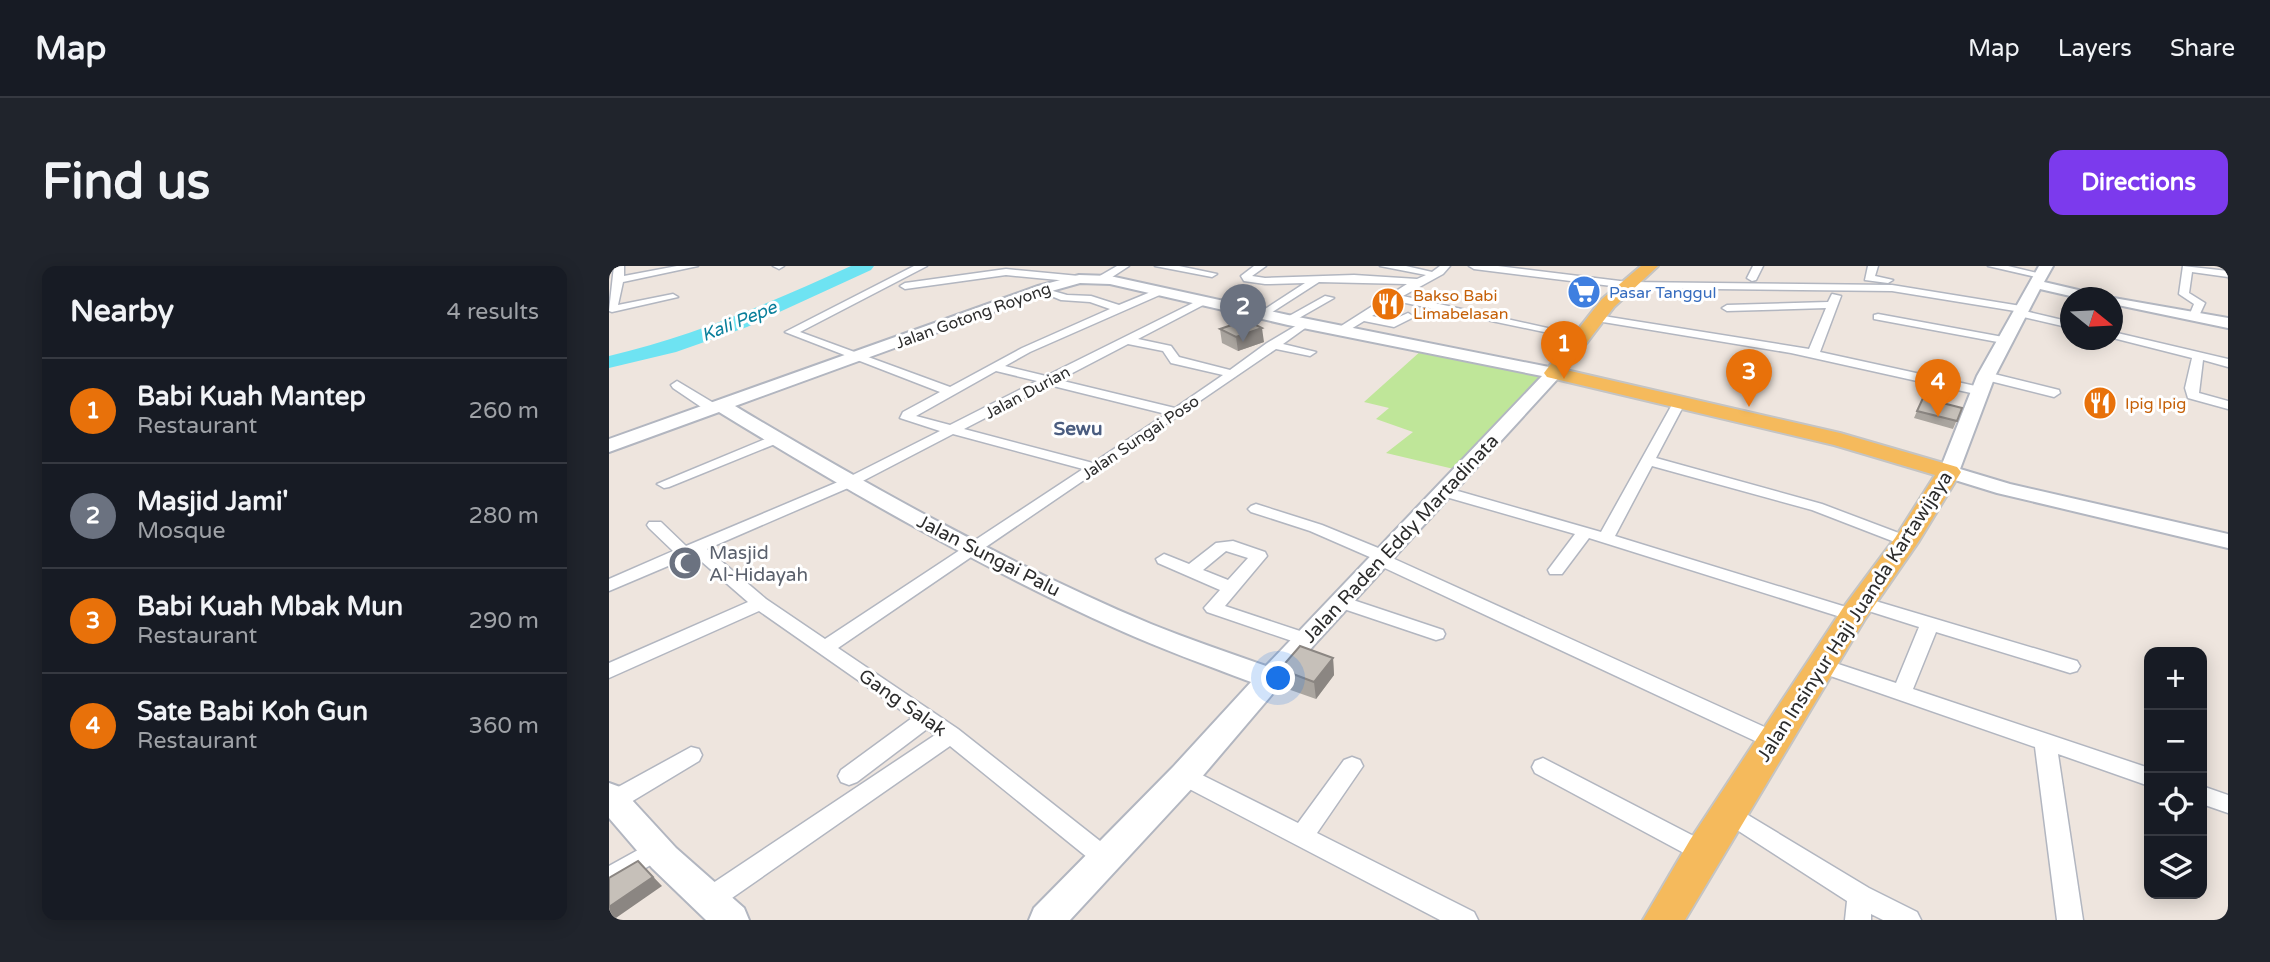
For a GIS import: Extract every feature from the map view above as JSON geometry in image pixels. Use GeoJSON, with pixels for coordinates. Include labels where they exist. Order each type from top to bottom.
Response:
{"type":"FeatureCollection","features":[{"type":"Feature","properties":{"kind":"main road"},"geometry":{"type":"LineString","coordinates":[[1650,266],[1597,318],[1555,373],[1840,440],[2004,489],[2226,541]]}},
{"type":"Feature","properties":{"kind":"main road","name":"Jalan Gotong Royong"},"geometry":{"type":"LineString","coordinates":[[609,446],[1043,289],[1079,279],[1102,279],[1296,322],[1555,373]]}},
{"type":"Feature","properties":{"kind":"main road"},"geometry":{"type":"LineString","coordinates":[[2029,291],[2060,294]]}},
{"type":"Feature","properties":{"kind":"main road","name":"Jalan Insinyur Haji Juanda Kartawijaya"},"geometry":{"type":"LineString","coordinates":[[1663,920],[1728,812],[1949,472],[1983,384],[2029,291]]}},
{"type":"Feature","properties":{"kind":"main road"},"geometry":{"type":"LineString","coordinates":[[2123,302],[2228,323]]}},
{"type":"Feature","properties":{"kind":"main road","name":"Jalan Raden Eddy Martadinata"},"geometry":{"type":"LineString","coordinates":[[1047,920],[1184,776],[1305,639],[1555,373]]}},
{"type":"Feature","properties":{"kind":"main road","name":"Jalan Sungai Palu"},"geometry":{"type":"LineString","coordinates":[[716,407],[974,549],[1129,625],[1270,678]]}},
{"type":"Feature","properties":{"kind":"main road"},"geometry":{"type":"LineString","coordinates":[[611,799],[656,850],[721,909]]}},
{"type":"Feature","properties":{"kind":"street"},"geometry":{"type":"LineString","coordinates":[[619,266],[619,280],[612,309],[673,297]]}},
{"type":"Feature","properties":{"kind":"street"},"geometry":{"type":"LineString","coordinates":[[619,280],[693,266]]}},
{"type":"Feature","properties":{"kind":"street"},"geometry":{"type":"LineString","coordinates":[[922,266],[791,331],[854,358],[949,391]]}},
{"type":"Feature","properties":{"kind":"street"},"geometry":{"type":"LineString","coordinates":[[1102,279],[1124,266]]}},
{"type":"Feature","properties":{"kind":"street"},"geometry":{"type":"LineString","coordinates":[[1160,266],[1212,274]]}},
{"type":"Feature","properties":{"kind":"street"},"geometry":{"type":"LineString","coordinates":[[1261,266],[1246,276],[1248,279],[1418,282]]}},
{"type":"Feature","properties":{"kind":"street"},"geometry":{"type":"LineString","coordinates":[[1385,266],[1495,272]]}},
{"type":"Feature","properties":{"kind":"street"},"geometry":{"type":"LineString","coordinates":[[1474,266],[1628,285],[1731,288],[1842,286],[1923,291],[2029,291]]}},
{"type":"Feature","properties":{"kind":"street"},"geometry":{"type":"LineString","coordinates":[[1752,278],[1758,266]]}},
{"type":"Feature","properties":{"kind":"street"},"geometry":{"type":"LineString","coordinates":[[1869,278],[1873,266]]}},
{"type":"Feature","properties":{"kind":"street"},"geometry":{"type":"LineString","coordinates":[[1993,266],[2060,317]]}},
{"type":"Feature","properties":{"kind":"street"},"geometry":{"type":"LineString","coordinates":[[2194,316],[2200,303],[2184,294],[2187,267],[2228,274]]}},
{"type":"Feature","properties":{"kind":"street"},"geometry":{"type":"LineString","coordinates":[[1342,330],[1444,268]]}},
{"type":"Feature","properties":{"kind":"street"},"geometry":{"type":"LineString","coordinates":[[667,271],[673,281]]}},
{"type":"Feature","properties":{"kind":"street"},"geometry":{"type":"LineString","coordinates":[[905,286],[1006,272],[1079,279]]}},
{"type":"Feature","properties":{"kind":"street"},"geometry":{"type":"LineString","coordinates":[[1671,279],[1869,278],[2002,294]]}},
{"type":"Feature","properties":{"kind":"street"},"geometry":{"type":"LineString","coordinates":[[1263,315],[1304,290],[1316,279]]}},
{"type":"Feature","properties":{"kind":"street"},"geometry":{"type":"LineString","coordinates":[[1812,354],[1842,286]]}},
{"type":"Feature","properties":{"kind":"street"},"geometry":{"type":"LineString","coordinates":[[1043,289],[1065,298],[1091,299],[1119,309]]}},
{"type":"Feature","properties":{"kind":"street"},"geometry":{"type":"LineString","coordinates":[[1093,467],[907,418],[994,367],[1159,292]]}},
{"type":"Feature","properties":{"kind":"street","name":"Jalan Sungai Poso"},"geometry":{"type":"LineString","coordinates":[[824,648],[1177,413],[1271,345],[1296,322],[1329,298]]}},
{"type":"Feature","properties":{"kind":"street"},"geometry":{"type":"LineString","coordinates":[[1394,298],[1583,337]]}},
{"type":"Feature","properties":{"kind":"street","name":"Jalan Durian"},"geometry":{"type":"LineString","coordinates":[[609,585],[850,482],[1203,301]]}},
{"type":"Feature","properties":{"kind":"street"},"geometry":{"type":"LineString","coordinates":[[637,304],[643,318]]}},
{"type":"Feature","properties":{"kind":"street"},"geometry":{"type":"LineString","coordinates":[[1727,308],[1832,304]]}},
{"type":"Feature","properties":{"kind":"street"},"geometry":{"type":"LineString","coordinates":[[1361,317],[1394,324],[1408,316]]}},
{"type":"Feature","properties":{"kind":"street"},"geometry":{"type":"LineString","coordinates":[[1878,317],[2003,340]]}},
{"type":"Feature","properties":{"kind":"street"},"geometry":{"type":"LineString","coordinates":[[1597,318],[1983,384],[2053,393]]}},
{"type":"Feature","properties":{"kind":"street"},"geometry":{"type":"LineString","coordinates":[[2123,338],[2228,363]]}},
{"type":"Feature","properties":{"kind":"street"},"geometry":{"type":"LineString","coordinates":[[1126,340],[1167,348],[1175,360],[1232,374]]}},
{"type":"Feature","properties":{"kind":"street"},"geometry":{"type":"LineString","coordinates":[[1271,345],[1310,352]]}},
{"type":"Feature","properties":{"kind":"street"},"geometry":{"type":"LineString","coordinates":[[2198,356],[2191,388],[2193,395],[2228,405]]}},
{"type":"Feature","properties":{"kind":"street"},"geometry":{"type":"LineString","coordinates":[[994,367],[1177,413]]}},
{"type":"Feature","properties":{"kind":"street"},"geometry":{"type":"LineString","coordinates":[[677,385],[716,407]]}},
{"type":"Feature","properties":{"kind":"street"},"geometry":{"type":"LineString","coordinates":[[1606,538],[1680,401]]}},
{"type":"Feature","properties":{"kind":"street"},"geometry":{"type":"LineString","coordinates":[[664,484],[775,439]]}},
{"type":"Feature","properties":{"kind":"street"},"geometry":{"type":"LineString","coordinates":[[1648,460],[1817,507],[1906,541]]}},
{"type":"Feature","properties":{"kind":"street"},"geometry":{"type":"LineString","coordinates":[[1444,492],[1858,609],[1895,612],[2070,666]]}},
{"type":"Feature","properties":{"kind":"street"},"geometry":{"type":"LineString","coordinates":[[1256,509],[1317,528],[1775,741]]}},
{"type":"Feature","properties":{"kind":"street","name":"Gang Salak"},"geometry":{"type":"LineString","coordinates":[[655,526],[760,603],[951,735],[1106,859]]}},
{"type":"Feature","properties":{"kind":"street"},"geometry":{"type":"LineString","coordinates":[[1556,570],[1585,532]]}},
{"type":"Feature","properties":{"kind":"street"},"geometry":{"type":"LineString","coordinates":[[1191,571],[1222,546],[1228,545],[1259,556],[1213,608],[1305,639]]}},
{"type":"Feature","properties":{"kind":"street"},"geometry":{"type":"LineString","coordinates":[[1164,559],[1231,588]]}},
{"type":"Feature","properties":{"kind":"street"},"geometry":{"type":"LineString","coordinates":[[1341,602],[1436,634]]}},
{"type":"Feature","properties":{"kind":"street"},"geometry":{"type":"LineString","coordinates":[[609,671],[760,603]]}},
{"type":"Feature","properties":{"kind":"street"},"geometry":{"type":"LineString","coordinates":[[1902,692],[1924,621]]}},
{"type":"Feature","properties":{"kind":"street"},"geometry":{"type":"LineString","coordinates":[[1823,666],[2144,775]]}},
{"type":"Feature","properties":{"kind":"street"},"geometry":{"type":"LineString","coordinates":[[849,776],[925,719]]}},
{"type":"Feature","properties":{"kind":"street"},"geometry":{"type":"LineString","coordinates":[[721,909],[951,735]]}},
{"type":"Feature","properties":{"kind":"street"},"geometry":{"type":"LineString","coordinates":[[2045,741],[2070,920]]}},
{"type":"Feature","properties":{"kind":"street"},"geometry":{"type":"LineString","coordinates":[[611,799],[691,755]]}},
{"type":"Feature","properties":{"kind":"street"},"geometry":{"type":"LineString","coordinates":[[1301,837],[1352,766]]}},
{"type":"Feature","properties":{"kind":"street"},"geometry":{"type":"LineString","coordinates":[[1543,767],[1703,852]]}},
{"type":"Feature","properties":{"kind":"street"},"geometry":{"type":"LineString","coordinates":[[1184,776],[1465,920]]}},
{"type":"Feature","properties":{"kind":"street"},"geometry":{"type":"LineString","coordinates":[[2207,797],[2228,804]]}},
{"type":"Feature","properties":{"kind":"street"},"geometry":{"type":"LineString","coordinates":[[1728,812],[1791,851],[1859,908],[1907,920]]}},
{"type":"Feature","properties":{"kind":"street"},"geometry":{"type":"LineString","coordinates":[[609,879],[656,850]]}},
{"type":"Feature","properties":{"kind":"green space"},"geometry":{"type":"Polygon","coordinates":[[[1422,350],[1544,372],[1458,470],[1386,453],[1413,432],[1376,419],[1389,408],[1364,402],[1422,350]]]}},
{"type":"Feature","properties":{"kind":"building"},"geometry":{"type":"Polygon","coordinates":[[[1246,320],[1262,328],[1236,337],[1220,329],[1246,320]]]}},
{"type":"Feature","properties":{"kind":"building"},"geometry":{"type":"Polygon","coordinates":[[[1923,398],[1962,408],[1957,421],[1917,411],[1923,398]]]}},
{"type":"Feature","properties":{"kind":"building"},"geometry":{"type":"Polygon","coordinates":[[[1300,646],[1333,658],[1314,682],[1280,669],[1300,646]]]}},
{"type":"Feature","properties":{"kind":"building"},"geometry":{"type":"Polygon","coordinates":[[[638,861],[653,877],[609,907],[609,878],[638,861]]]}},
{"type":"Feature","properties":{"kind":"waterway","name":"Kali Pepe"},"geometry":{"type":"LineString","coordinates":[[609,362],[669,348],[740,323],[865,266]]}},
{"type":"Feature","properties":{"kind":"place","name":"Pasar Tanggul"},"geometry":{"type":"Point","coordinates":[1584,292]}},
{"type":"Feature","properties":{"kind":"place","name":"Bakso Babi Limabelasan"},"geometry":{"type":"Point","coordinates":[1388,304]}},
{"type":"Feature","properties":{"kind":"place","name":"Masjid Jami'"},"geometry":{"type":"Point","coordinates":[1243,342]}},
{"type":"Feature","properties":{"kind":"place","name":"Babi Kuah Mantep"},"geometry":{"type":"Point","coordinates":[1564,379]}},
{"type":"Feature","properties":{"kind":"place","name":"Ipig Ipig"},"geometry":{"type":"Point","coordinates":[2100,403]}},
{"type":"Feature","properties":{"kind":"place","name":"Babi Kuah Mbak Mun"},"geometry":{"type":"Point","coordinates":[1749,407]}},
{"type":"Feature","properties":{"kind":"place","name":"Sate Babi Koh Gun"},"geometry":{"type":"Point","coordinates":[1938,417]}},
{"type":"Feature","properties":{"kind":"place","name":"Masjid Al-Hidayah"},"geometry":{"type":"Point","coordinates":[685,563]}},
{"type":"Feature","properties":{"kind":"district","name":"Sewu"},"geometry":{"type":"Point","coordinates":[1078,428]}}]}
